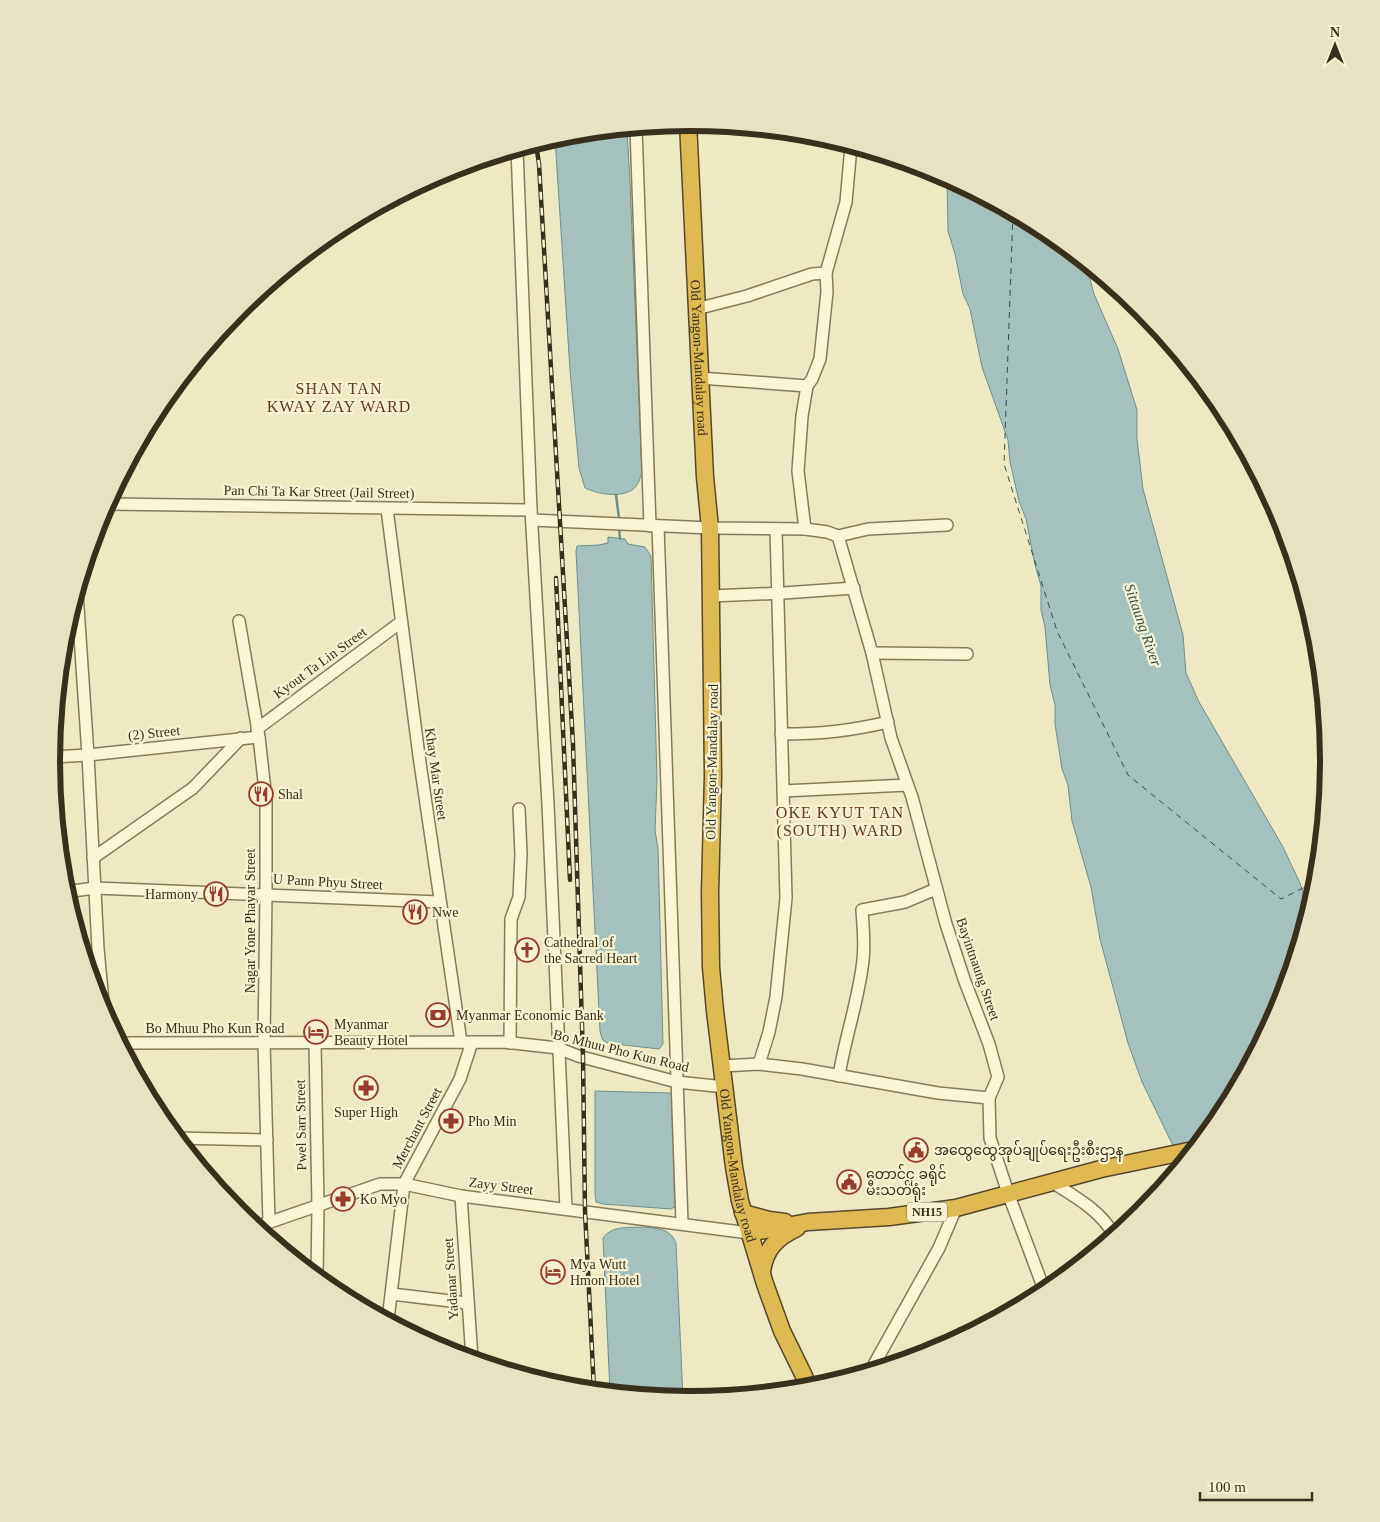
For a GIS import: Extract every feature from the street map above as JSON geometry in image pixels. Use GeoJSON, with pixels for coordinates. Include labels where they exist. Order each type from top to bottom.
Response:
{"type":"FeatureCollection","features":[{"type":"Feature","properties":{"kind":"highway","name":"Old Yangon-Mandalay road"},"geometry":{"type":"LineString","coordinates":[[688,131],[705,477],[710,528],[713,683],[710,893],[711,967],[734,1167],[743,1213],[782,1331],[805,1380]]}},
{"type":"Feature","properties":{"kind":"highway","name":"NH15"},"geometry":{"type":"LineString","coordinates":[[749,1233],[808,1222],[889,1217],[956,1208],[1050,1181],[1184,1152]]}},
{"type":"Feature","properties":{"kind":"highway"},"geometry":{"type":"LineString","coordinates":[[743,1213],[783,1222],[808,1222]]}},
{"type":"Feature","properties":{"kind":"highway"},"geometry":{"type":"LineString","coordinates":[[762,1272],[764,1258],[769,1248],[780,1238],[808,1222]]}},
{"type":"Feature","properties":{"kind":"street"},"geometry":{"type":"LineString","coordinates":[[636,133],[682,1223]]}},
{"type":"Feature","properties":{"kind":"street"},"geometry":{"type":"LineString","coordinates":[[805,529],[798,471],[802,416],[808,386],[820,359],[827,292],[826,273],[846,202],[851,151]]}},
{"type":"Feature","properties":{"kind":"street"},"geometry":{"type":"LineString","coordinates":[[518,155],[531,515],[548,804],[566,1208]]}},
{"type":"Feature","properties":{"kind":"street"},"geometry":{"type":"LineString","coordinates":[[696,309],[747,296],[812,274],[826,273]]}},
{"type":"Feature","properties":{"kind":"street"},"geometry":{"type":"LineString","coordinates":[[700,378],[808,386]]}},
{"type":"Feature","properties":{"kind":"street","name":"Pan Chi Ta Kar Street (Jail Street)"},"geometry":{"type":"LineString","coordinates":[[115,504],[387,509],[531,515],[654,526],[805,529],[838,536]]}},
{"type":"Feature","properties":{"kind":"street","name":"Khay Mar Street"},"geometry":{"type":"LineString","coordinates":[[387,509],[439,902],[467,1042]]}},
{"type":"Feature","properties":{"kind":"street"},"geometry":{"type":"LineString","coordinates":[[838,536],[868,529],[947,525]]}},
{"type":"Feature","properties":{"kind":"street"},"geometry":{"type":"LineString","coordinates":[[758,1064],[769,1032],[776,997],[786,898],[776,529]]}},
{"type":"Feature","properties":{"kind":"street","name":"Bayintnaung Street"},"geometry":{"type":"LineString","coordinates":[[838,536],[872,653],[891,738],[907,785],[964,979],[989,1044],[998,1077],[989,1098],[990,1138],[1042,1284]]}},
{"type":"Feature","properties":{"kind":"street"},"geometry":{"type":"LineString","coordinates":[[711,596],[779,594],[854,588]]}},
{"type":"Feature","properties":{"kind":"street"},"geometry":{"type":"LineString","coordinates":[[78,611],[102,987]]}},
{"type":"Feature","properties":{"kind":"street","name":"Nagar Yone Phayar Street"},"geometry":{"type":"LineString","coordinates":[[239,621],[258,733],[266,799],[264,1043],[269,1222]]}},
{"type":"Feature","properties":{"kind":"street","name":"Kyout Ta Lin Street"},"geometry":{"type":"LineString","coordinates":[[258,733],[401,622]]}},
{"type":"Feature","properties":{"kind":"street"},"geometry":{"type":"LineString","coordinates":[[75,626],[79,626]]}},
{"type":"Feature","properties":{"kind":"street"},"geometry":{"type":"LineString","coordinates":[[872,653],[967,654]]}},
{"type":"Feature","properties":{"kind":"street"},"geometry":{"type":"LineString","coordinates":[[781,734],[822,734],[888,722]]}},
{"type":"Feature","properties":{"kind":"street","name":"(2) Street"},"geometry":{"type":"LineString","coordinates":[[60,757],[241,738],[258,733]]}},
{"type":"Feature","properties":{"kind":"street"},"geometry":{"type":"LineString","coordinates":[[93,858],[193,788],[241,738]]}},
{"type":"Feature","properties":{"kind":"street"},"geometry":{"type":"LineString","coordinates":[[783,791],[907,785]]}},
{"type":"Feature","properties":{"kind":"street"},"geometry":{"type":"LineString","coordinates":[[510,1043],[511,920],[520,889],[519,809]]}},
{"type":"Feature","properties":{"kind":"street","name":"U Pann Phyu Street"},"geometry":{"type":"LineString","coordinates":[[74,891],[95,888],[439,902]]}},
{"type":"Feature","properties":{"kind":"street"},"geometry":{"type":"LineString","coordinates":[[839,1076],[863,958],[862,910],[905,902],[936,889]]}},
{"type":"Feature","properties":{"kind":"street","name":"Merchant Street"},"geometry":{"type":"LineString","coordinates":[[389,1314],[404,1184],[460,1079],[467,1042]]}},
{"type":"Feature","properties":{"kind":"street","name":"Bo Mhuu Pho Kun Road"},"geometry":{"type":"LineString","coordinates":[[127,1043],[510,1043],[558,1048],[578,1056],[677,1082],[724,1087]]}},
{"type":"Feature","properties":{"kind":"street","name":"Pwel Sarr Street"},"geometry":{"type":"LineString","coordinates":[[315,1043],[317,1269]]}},
{"type":"Feature","properties":{"kind":"street"},"geometry":{"type":"LineString","coordinates":[[722,1066],[758,1064],[938,1093],[989,1098]]}},
{"type":"Feature","properties":{"kind":"street"},"geometry":{"type":"LineString","coordinates":[[185,1138],[267,1140]]}},
{"type":"Feature","properties":{"kind":"street"},"geometry":{"type":"LineString","coordinates":[[1050,1181],[1085,1203],[1110,1230]]}},
{"type":"Feature","properties":{"kind":"street","name":"Zayy Street"},"geometry":{"type":"LineString","coordinates":[[264,1224],[380,1184],[404,1184],[461,1196],[524,1205],[566,1208],[749,1233]]}},
{"type":"Feature","properties":{"kind":"street","name":"Yadanar Street"},"geometry":{"type":"LineString","coordinates":[[461,1196],[471,1352]]}},
{"type":"Feature","properties":{"kind":"street"},"geometry":{"type":"LineString","coordinates":[[876,1363],[939,1248],[956,1208]]}},
{"type":"Feature","properties":{"kind":"street"},"geometry":{"type":"LineString","coordinates":[[392,1294],[467,1302]]}},
{"type":"Feature","properties":{"kind":"water"},"geometry":{"type":"Polygon","coordinates":[[[627,134],[642,472],[640,480],[632,490],[621,494],[608,494],[585,488],[579,468],[570,370],[555,146],[627,134]]]}},
{"type":"Feature","properties":{"kind":"water","name":"Sittaung River"},"geometry":{"type":"Polygon","coordinates":[[[947,186],[1005,215],[1040,237],[1088,273],[1094,294],[1118,349],[1137,410],[1137,439],[1143,489],[1183,635],[1186,673],[1199,702],[1283,847],[1305,898],[1287,964],[1255,1040],[1236,1076],[1214,1111],[1179,1158],[1142,1082],[1128,1043],[1100,939],[1091,887],[1072,821],[1068,785],[1062,769],[1055,724],[1055,705],[1050,685],[1045,627],[1041,610],[1041,586],[1026,519],[1019,501],[1010,462],[1008,440],[982,367],[970,309],[963,294],[948,231],[947,186]]]}},
{"type":"Feature","properties":{"kind":"water"},"geometry":{"type":"Polygon","coordinates":[[[608,537],[625,539],[628,544],[645,547],[651,556],[657,780],[655,831],[658,848],[663,1044],[659,1049],[607,1043],[602,1039],[600,1031],[576,551],[577,546],[608,543],[608,537]]]}},
{"type":"Feature","properties":{"kind":"water"},"geometry":{"type":"Polygon","coordinates":[[[595,1091],[670,1093],[673,1096],[678,1205],[671,1209],[596,1202],[595,1091]]]}},
{"type":"Feature","properties":{"kind":"water"},"geometry":{"type":"Polygon","coordinates":[[[627,1227],[659,1229],[670,1234],[676,1243],[683,1391],[610,1386],[603,1238],[611,1231],[627,1227]]]}},
{"type":"Feature","properties":{"kind":"waterway"},"geometry":{"type":"LineString","coordinates":[[616,495],[619,518]]}},
{"type":"Feature","properties":{"kind":"waterway"},"geometry":{"type":"LineString","coordinates":[[619,528],[620,539]]}},
{"type":"Feature","properties":{"kind":"ferry route"},"geometry":{"type":"LineString","coordinates":[[1013,220],[1004,464],[1057,631],[1128,775],[1281,899],[1308,886]]}},
{"type":"Feature","properties":{"kind":"railway"},"geometry":{"type":"LineString","coordinates":[[537,150],[573,744],[583,1057],[585,1211],[594,1384]]}},
{"type":"Feature","properties":{"kind":"railway"},"geometry":{"type":"LineString","coordinates":[[556,578],[570,880]]}},
{"type":"Feature","properties":{"kind":"place","name":"Shal"},"geometry":{"type":"Point","coordinates":[261,794]}},
{"type":"Feature","properties":{"kind":"place","name":"Harmony"},"geometry":{"type":"Point","coordinates":[216,894]}},
{"type":"Feature","properties":{"kind":"place","name":"Nwe"},"geometry":{"type":"Point","coordinates":[415,912]}},
{"type":"Feature","properties":{"kind":"place","name":"Cathedral of the Sacred Heart"},"geometry":{"type":"Point","coordinates":[527,950]}},
{"type":"Feature","properties":{"kind":"place","name":"Myanmar Economic Bank"},"geometry":{"type":"Point","coordinates":[438,1015]}},
{"type":"Feature","properties":{"kind":"place","name":"Myanmar Beauty Hotel"},"geometry":{"type":"Point","coordinates":[316,1032]}},
{"type":"Feature","properties":{"kind":"place","name":"Super High"},"geometry":{"type":"Point","coordinates":[366,1088]}},
{"type":"Feature","properties":{"kind":"place","name":"Pho Min"},"geometry":{"type":"Point","coordinates":[451,1121]}},
{"type":"Feature","properties":{"kind":"place","name":"အထွေထွေအုပ်ချုပ်ရေးဦးစီးဌာန"},"geometry":{"type":"Point","coordinates":[916,1150]}},
{"type":"Feature","properties":{"kind":"place","name":"တောင်ငူ ခရိုင် မီးသတ်ရုံး"},"geometry":{"type":"Point","coordinates":[849,1182]}},
{"type":"Feature","properties":{"kind":"place","name":"Ko Myo"},"geometry":{"type":"Point","coordinates":[343,1199]}},
{"type":"Feature","properties":{"kind":"place","name":"Mya Wutt Hmon Hotel"},"geometry":{"type":"Point","coordinates":[553,1272]}},
{"type":"Feature","properties":{"kind":"district","name":"SHAN TAN KWAY ZAY WARD"},"geometry":{"type":"Point","coordinates":[339,397]}},
{"type":"Feature","properties":{"kind":"district","name":"OKE KYUT TAN (SOUTH) WARD"},"geometry":{"type":"Point","coordinates":[840,821]}}]}
